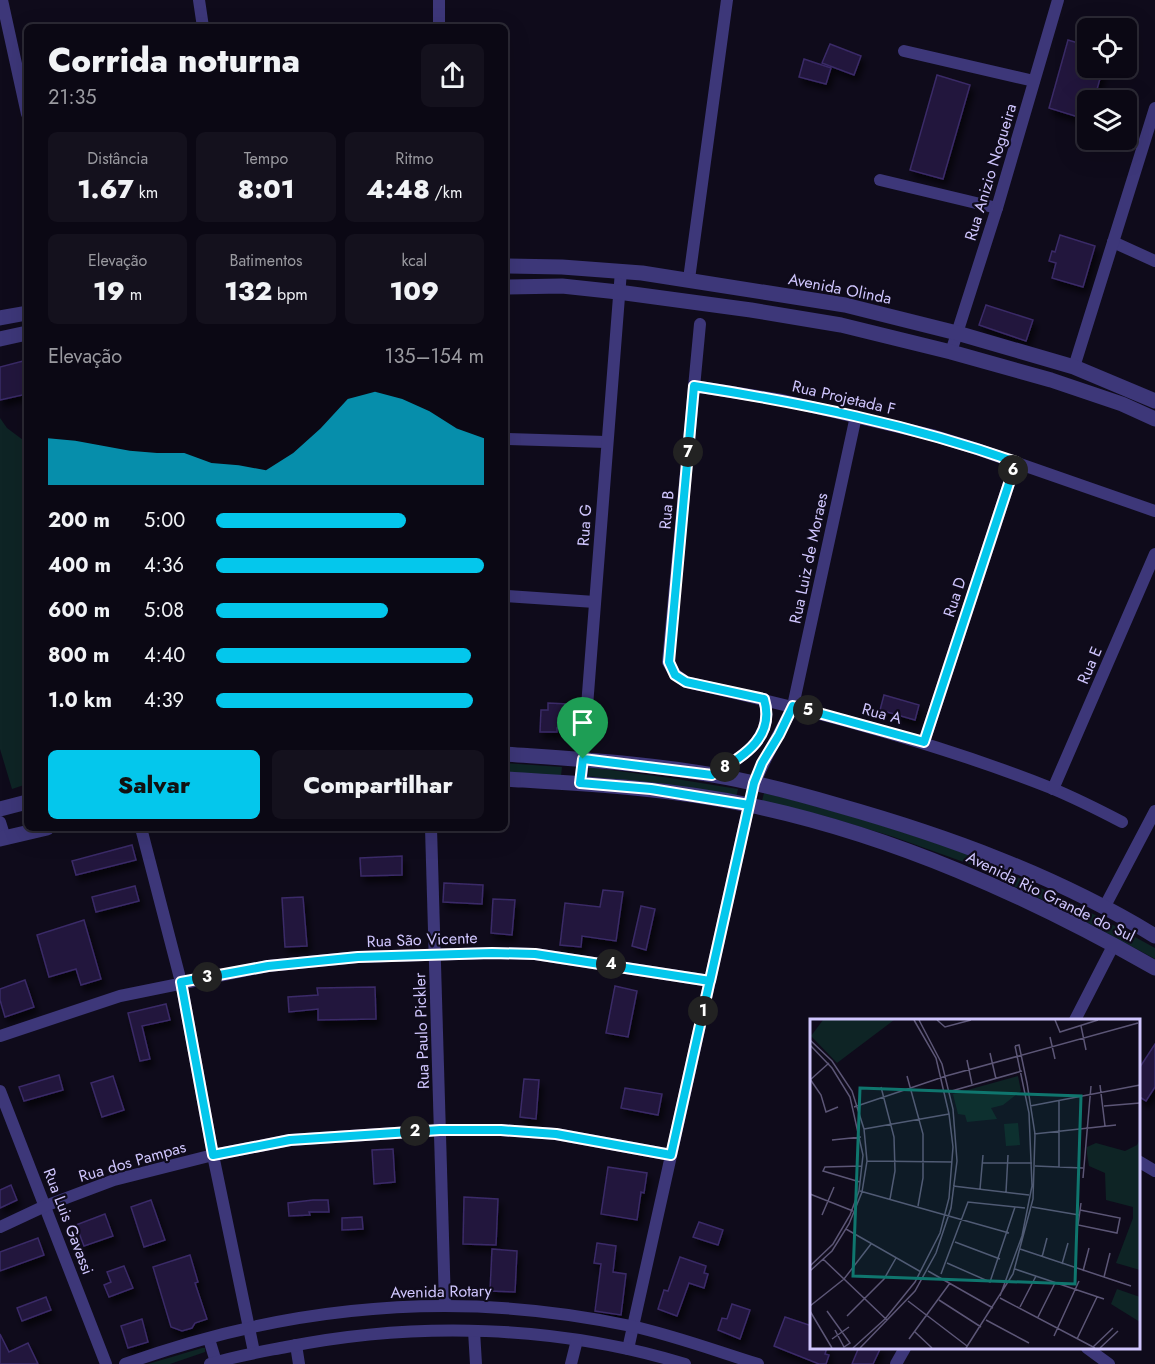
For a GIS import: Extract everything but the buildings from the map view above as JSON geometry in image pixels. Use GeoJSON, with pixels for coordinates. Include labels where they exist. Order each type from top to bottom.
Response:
{"type":"FeatureCollection","features":[{"type":"Feature","properties":{"kind":"street"},"geometry":{"type":"LineString","coordinates":[[2,0],[24,100]]}},
{"type":"Feature","properties":{"kind":"street"},"geometry":{"type":"LineString","coordinates":[[199,0],[203,24]]}},
{"type":"Feature","properties":{"kind":"street"},"geometry":{"type":"LineString","coordinates":[[439,0],[439,24]]}},
{"type":"Feature","properties":{"kind":"street"},"geometry":{"type":"LineString","coordinates":[[689,279],[727,0]]}},
{"type":"Feature","properties":{"kind":"street","name":"Rua Anizio Nogueira"},"geometry":{"type":"LineString","coordinates":[[951,352],[997,208],[1058,0]]}},
{"type":"Feature","properties":{"kind":"street"},"geometry":{"type":"LineString","coordinates":[[904,51],[1034,81]]}},
{"type":"Feature","properties":{"kind":"street"},"geometry":{"type":"LineString","coordinates":[[1068,386],[1153,123],[1155,108]]}},
{"type":"Feature","properties":{"kind":"street"},"geometry":{"type":"LineString","coordinates":[[880,180],[997,208]]}},
{"type":"Feature","properties":{"kind":"street"},"geometry":{"type":"LineString","coordinates":[[1113,242],[1155,261]]}},
{"type":"Feature","properties":{"kind":"street","name":"Avenida Olinda"},"geometry":{"type":"LineString","coordinates":[[508,266],[621,271],[689,279],[845,305],[957,333],[1074,367],[1155,401]]}},
{"type":"Feature","properties":{"kind":"street","name":"Rua G"},"geometry":{"type":"LineString","coordinates":[[583,759],[621,271]]}},
{"type":"Feature","properties":{"kind":"street"},"geometry":{"type":"LineString","coordinates":[[508,287],[562,286],[618,292],[841,325],[951,352],[1068,386],[1155,419]]}},
{"type":"Feature","properties":{"kind":"street"},"geometry":{"type":"LineString","coordinates":[[751,310],[753,290]]}},
{"type":"Feature","properties":{"kind":"street"},"geometry":{"type":"LineString","coordinates":[[0,318],[24,314]]}},
{"type":"Feature","properties":{"kind":"street","name":"Rua B"},"geometry":{"type":"LineString","coordinates":[[669,662],[700,324]]}},
{"type":"Feature","properties":{"kind":"street"},"geometry":{"type":"LineString","coordinates":[[0,339],[24,334]]}},
{"type":"Feature","properties":{"kind":"street","name":"Rua Projetada F"},"geometry":{"type":"LineString","coordinates":[[694,386],[782,400],[932,435],[1155,511]]}},
{"type":"Feature","properties":{"kind":"street","name":"Rua Luiz de Moraes"},"geometry":{"type":"LineString","coordinates":[[754,783],[762,763],[793,706],[856,416]]}},
{"type":"Feature","properties":{"kind":"street"},"geometry":{"type":"LineString","coordinates":[[508,439],[606,442]]}},
{"type":"Feature","properties":{"kind":"street","name":"Rua D"},"geometry":{"type":"LineString","coordinates":[[924,742],[1016,462]]}},
{"type":"Feature","properties":{"kind":"street","name":"Rua E"},"geometry":{"type":"LineString","coordinates":[[1053,789],[1155,554]]}},
{"type":"Feature","properties":{"kind":"street"},"geometry":{"type":"LineString","coordinates":[[508,596],[595,602]]}},
{"type":"Feature","properties":{"kind":"street","name":"Rua A"},"geometry":{"type":"LineString","coordinates":[[669,662],[675,675],[686,682],[793,706],[924,742],[1053,789],[1122,822]]}},
{"type":"Feature","properties":{"kind":"street"},"geometry":{"type":"LineString","coordinates":[[712,775],[752,748],[765,726],[768,712],[764,699]]}},
{"type":"Feature","properties":{"kind":"street","name":"Avenida Rio Grande do Sul"},"geometry":{"type":"LineString","coordinates":[[508,754],[583,759],[712,775],[754,783],[901,823],[995,857],[1105,906],[1155,936]]}},
{"type":"Feature","properties":{"kind":"street"},"geometry":{"type":"LineString","coordinates":[[743,756],[762,763]]}},
{"type":"Feature","properties":{"kind":"street"},"geometry":{"type":"LineString","coordinates":[[580,783],[583,759]]}},
{"type":"Feature","properties":{"kind":"street","name":"Avenida Rio Grande do Sul"},"geometry":{"type":"LineString","coordinates":[[508,779],[651,789],[749,805],[872,837],[985,880],[1113,944],[1155,968]]}},
{"type":"Feature","properties":{"kind":"street"},"geometry":{"type":"LineString","coordinates":[[628,1349],[754,783]]}},
{"type":"Feature","properties":{"kind":"street"},"geometry":{"type":"LineString","coordinates":[[0,809],[24,803]]}},
{"type":"Feature","properties":{"kind":"street"},"geometry":{"type":"LineString","coordinates":[[1105,906],[1155,811]]}},
{"type":"Feature","properties":{"kind":"street"},"geometry":{"type":"LineString","coordinates":[[0,822],[2,839],[35,831]]}},
{"type":"Feature","properties":{"kind":"street"},"geometry":{"type":"LineString","coordinates":[[142,831],[181,982],[213,1155],[254,1352]]}},
{"type":"Feature","properties":{"kind":"street","name":"Rua Paulo Pickler"},"geometry":{"type":"LineString","coordinates":[[432,831],[445,1305]]}},
{"type":"Feature","properties":{"kind":"street"},"geometry":{"type":"LineString","coordinates":[[985,880],[995,857]]}},
{"type":"Feature","properties":{"kind":"street"},"geometry":{"type":"LineString","coordinates":[[1076,1019],[1113,944]]}},
{"type":"Feature","properties":{"kind":"street","name":"Rua São Vicente"},"geometry":{"type":"LineString","coordinates":[[0,1036],[120,996],[181,982],[268,966],[358,957],[535,954],[710,981]]}},
{"type":"Feature","properties":{"kind":"street","name":"Rua Luis Gavassi"},"geometry":{"type":"LineString","coordinates":[[0,1091],[4,1115],[45,1206],[106,1364]]}},
{"type":"Feature","properties":{"kind":"street","name":"Rua dos Pampas"},"geometry":{"type":"LineString","coordinates":[[0,1227],[45,1206],[114,1180],[213,1155],[290,1140],[440,1130],[501,1130],[556,1134],[671,1155]]}},
{"type":"Feature","properties":{"kind":"street"},"geometry":{"type":"LineString","coordinates":[[1140,1162],[1155,1171]]}},
{"type":"Feature","properties":{"kind":"street","name":"Avenida Rotary"},"geometry":{"type":"LineString","coordinates":[[125,1364],[248,1328],[340,1311],[445,1305],[542,1311],[633,1326],[758,1364]]}},
{"type":"Feature","properties":{"kind":"street"},"geometry":{"type":"LineString","coordinates":[[209,1339],[213,1363],[254,1352],[374,1334],[474,1331],[577,1340],[628,1349],[685,1364]]}},
{"type":"Feature","properties":{"kind":"street"},"geometry":{"type":"LineString","coordinates":[[474,1331],[476,1364]]}},
{"type":"Feature","properties":{"kind":"street"},"geometry":{"type":"LineString","coordinates":[[571,1364],[577,1340]]}},
{"type":"Feature","properties":{"kind":"street"},"geometry":{"type":"LineString","coordinates":[[296,1345],[299,1364]]}},
{"type":"Feature","properties":{"kind":"street"},"geometry":{"type":"LineString","coordinates":[[896,1364],[904,1349]]}},
{"type":"Feature","properties":{"kind":"street"},"geometry":{"type":"LineString","coordinates":[[1090,1349],[1109,1364]]}},
{"type":"Feature","properties":{"kind":"green space"},"geometry":{"type":"Polygon","coordinates":[[[0,418],[7,428],[24,441],[24,785],[12,789],[0,749],[0,418]]]}},
{"type":"Feature","properties":{"kind":"green space"},"geometry":{"type":"Polygon","coordinates":[[[508,763],[562,767],[561,776],[508,772],[508,763]]]}},
{"type":"Feature","properties":{"kind":"green space"},"geometry":{"type":"Polygon","coordinates":[[[589,767],[738,789],[736,798],[669,786],[588,776],[589,767]]]}},
{"type":"Feature","properties":{"kind":"green space"},"geometry":{"type":"Polygon","coordinates":[[[764,793],[870,822],[975,857],[972,865],[894,837],[825,816],[762,801],[764,793]]]}},
{"type":"Feature","properties":{"kind":"green space"},"geometry":{"type":"Polygon","coordinates":[[[1002,870],[1075,904],[1155,948],[1155,959],[1068,912],[999,879],[1002,870]]]}},
{"type":"Feature","properties":{"kind":"green space"},"geometry":{"type":"Polygon","coordinates":[[[205,1348],[205,1352],[170,1364],[148,1364],[205,1348]]]}},
{"type":"Feature","properties":{"kind":"route"},"geometry":{"type":"LineString","coordinates":[[583,759],[580,783],[651,789],[749,805],[723,922],[671,1155],[556,1134],[501,1130],[440,1130],[290,1140],[213,1155],[181,982],[268,966],[358,957],[492,953],[535,954],[593,961],[710,981],[754,783],[762,763],[793,706],[924,742],[1016,462],[932,435],[856,416],[782,400],[694,386],[669,662],[675,675],[686,682],[764,699],[768,712],[765,726],[752,748],[712,775],[583,759]]}}]}
